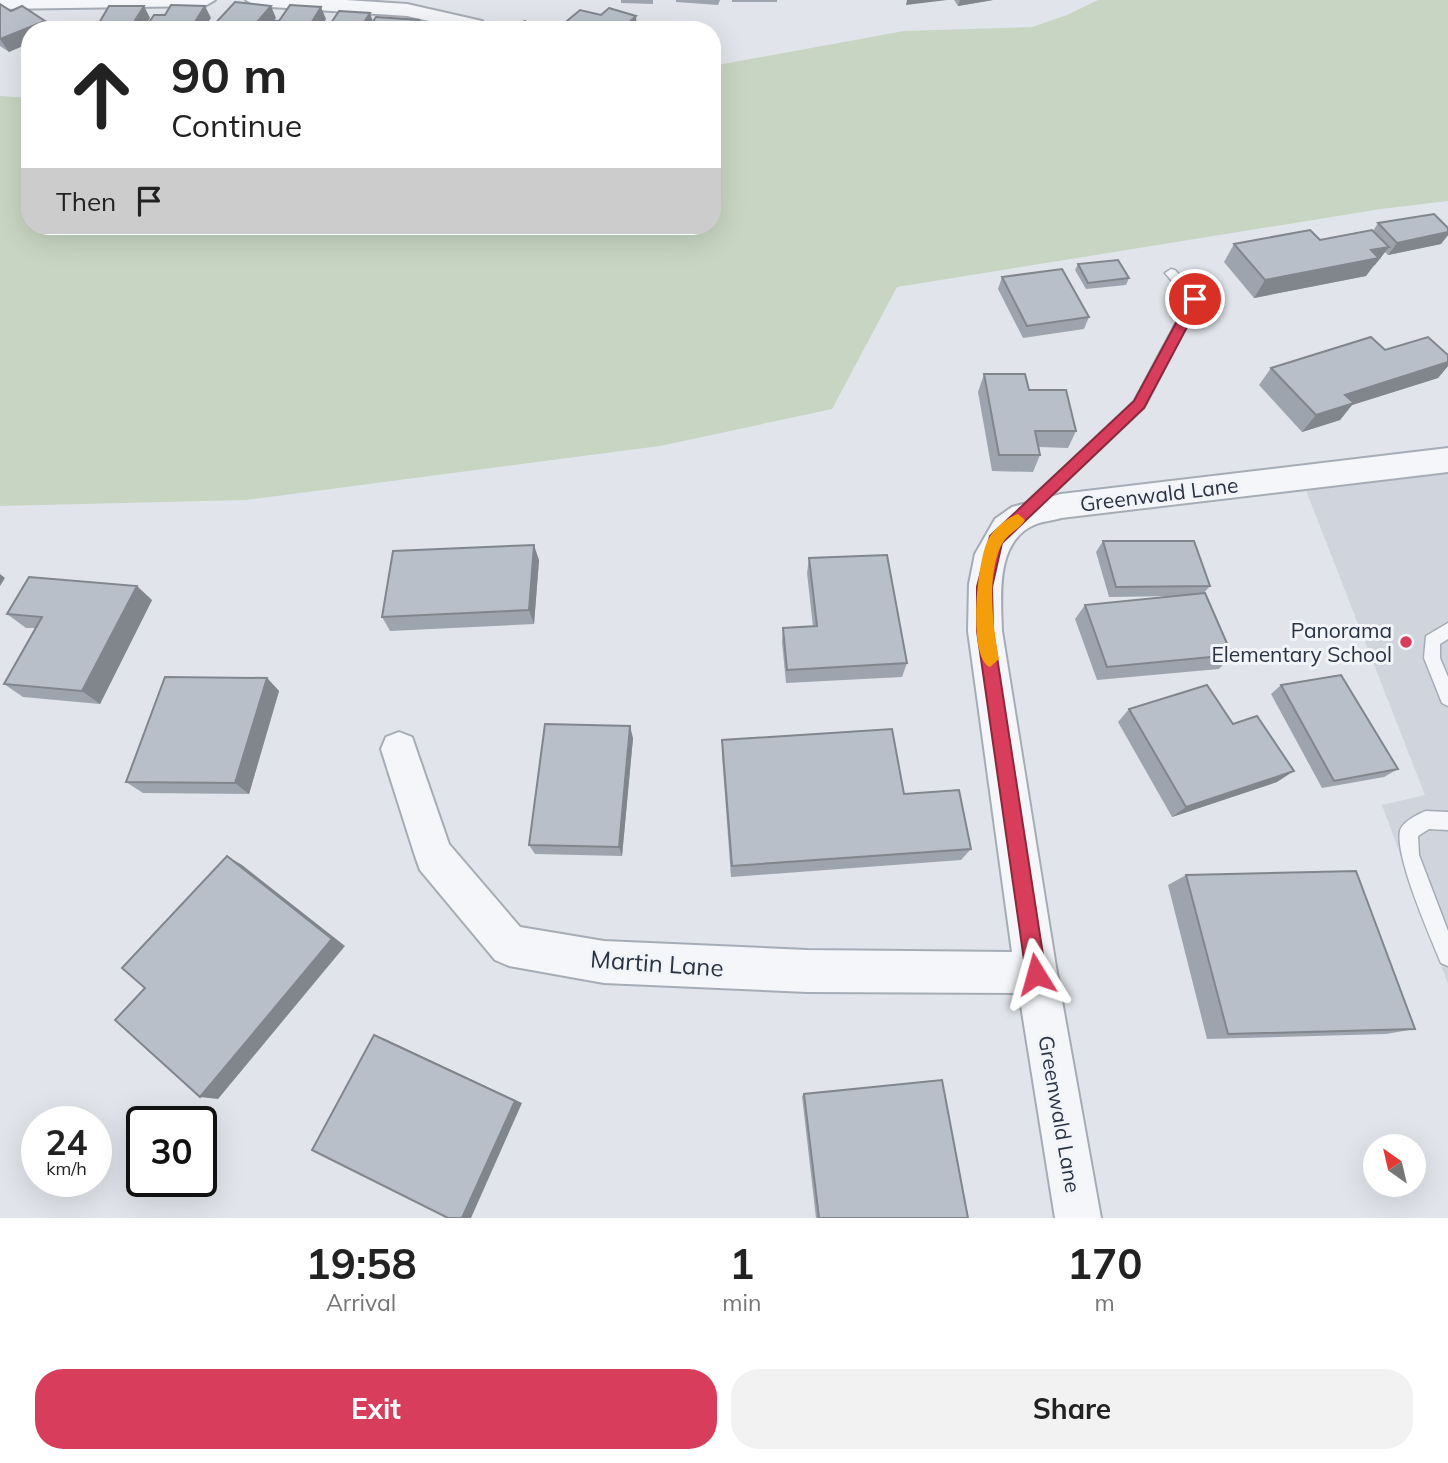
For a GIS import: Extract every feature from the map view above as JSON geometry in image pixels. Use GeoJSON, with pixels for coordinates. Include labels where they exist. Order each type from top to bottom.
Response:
{"type":"FeatureCollection","features":[{"type":"Feature","properties":{"kind":"street"},"geometry":{"type":"LineString","coordinates":[[0,3],[205,0]]}},
{"type":"Feature","properties":{"kind":"street"},"geometry":{"type":"LineString","coordinates":[[256,0],[407,10],[457,21]]}},
{"type":"Feature","properties":{"kind":"street","name":"Greenwald Lane"},"geometry":{"type":"LineString","coordinates":[[1078,1218],[1036,974],[985,631],[984,587],[995,541],[1020,517],[1061,506],[1448,460]]}},
{"type":"Feature","properties":{"kind":"street","name":"Martin Lane"},"geometry":{"type":"LineString","coordinates":[[399,749],[433,856],[509,946],[604,962],[807,971],[1036,974]]}},
{"type":"Feature","properties":{"kind":"lane"},"geometry":{"type":"LineString","coordinates":[[1020,517],[1139,404],[1195,299],[1171,273]]}},
{"type":"Feature","properties":{"kind":"lane"},"geometry":{"type":"LineString","coordinates":[[1448,630],[1432,641],[1432,657],[1448,698]]}},
{"type":"Feature","properties":{"kind":"lane"},"geometry":{"type":"LineString","coordinates":[[1448,821],[1426,820],[1409,832],[1410,856],[1448,956]]}},
{"type":"Feature","properties":{"kind":"shaded area","name":"Panorama Elementary School"},"geometry":{"type":"Polygon","coordinates":[[[1448,470],[1448,984],[1382,805],[1425,795],[1305,488],[1448,470]]]}},
{"type":"Feature","properties":{"kind":"green space"},"geometry":{"type":"Polygon","coordinates":[[[1098,0],[1448,0],[1448,201],[1381,209],[897,287],[832,409],[660,446],[246,500],[0,506],[0,96],[21,97],[21,235],[721,235],[721,64],[904,31],[1032,27],[1067,15],[1098,0]]]}},
{"type":"Feature","properties":{"kind":"building"},"geometry":{"type":"Polygon","coordinates":[[[235,2],[271,6],[258,21],[217,21],[235,2]]]}},
{"type":"Feature","properties":{"kind":"building"},"geometry":{"type":"Polygon","coordinates":[[[0,4],[11,11],[22,6],[45,21],[21,21],[21,31],[0,39],[0,4]]]}},
{"type":"Feature","properties":{"kind":"building"},"geometry":{"type":"Polygon","coordinates":[[[171,5],[205,6],[196,21],[150,21],[154,15],[165,15],[171,5]]]}},
{"type":"Feature","properties":{"kind":"building"},"geometry":{"type":"Polygon","coordinates":[[[290,5],[321,7],[312,21],[279,21],[290,5]]]}},
{"type":"Feature","properties":{"kind":"building"},"geometry":{"type":"Polygon","coordinates":[[[109,6],[144,6],[135,21],[100,21],[109,6]]]}},
{"type":"Feature","properties":{"kind":"building"},"geometry":{"type":"Polygon","coordinates":[[[609,8],[636,16],[630,21],[567,21],[580,10],[601,15],[609,8]]]}},
{"type":"Feature","properties":{"kind":"building"},"geometry":{"type":"Polygon","coordinates":[[[339,11],[370,13],[365,21],[332,21],[339,11]]]}},
{"type":"Feature","properties":{"kind":"building"},"geometry":{"type":"Polygon","coordinates":[[[376,17],[419,20],[418,21],[373,21],[376,17]]]}},
{"type":"Feature","properties":{"kind":"building"},"geometry":{"type":"Polygon","coordinates":[[[1434,214],[1448,228],[1448,232],[1397,243],[1378,223],[1434,214]]]}},
{"type":"Feature","properties":{"kind":"building"},"geometry":{"type":"Polygon","coordinates":[[[1310,230],[1320,240],[1372,230],[1389,247],[1371,250],[1379,258],[1265,280],[1234,244],[1310,230]]]}},
{"type":"Feature","properties":{"kind":"building"},"geometry":{"type":"Polygon","coordinates":[[[1118,260],[1129,278],[1088,283],[1078,264],[1118,260]]]}},
{"type":"Feature","properties":{"kind":"building"},"geometry":{"type":"Polygon","coordinates":[[[1062,269],[1089,317],[1027,326],[1002,277],[1062,269]]]}},
{"type":"Feature","properties":{"kind":"building"},"geometry":{"type":"Polygon","coordinates":[[[1371,337],[1385,350],[1428,337],[1448,355],[1448,362],[1345,395],[1354,403],[1316,415],[1271,368],[1371,337]]]}},
{"type":"Feature","properties":{"kind":"building"},"geometry":{"type":"Polygon","coordinates":[[[984,374],[1025,374],[1029,390],[1066,390],[1076,431],[1035,431],[1040,455],[999,455],[984,374]]]}},
{"type":"Feature","properties":{"kind":"building"},"geometry":{"type":"Polygon","coordinates":[[[1103,541],[1194,541],[1210,586],[1116,587],[1103,541]]]}},
{"type":"Feature","properties":{"kind":"building"},"geometry":{"type":"Polygon","coordinates":[[[534,545],[529,610],[382,617],[393,551],[534,545]]]}},
{"type":"Feature","properties":{"kind":"building"},"geometry":{"type":"Polygon","coordinates":[[[887,555],[907,663],[787,670],[783,628],[817,626],[809,558],[887,555]]]}},
{"type":"Feature","properties":{"kind":"building"},"geometry":{"type":"Polygon","coordinates":[[[29,577],[137,586],[82,691],[4,684],[42,617],[7,614],[29,577]]]}},
{"type":"Feature","properties":{"kind":"building"},"geometry":{"type":"Polygon","coordinates":[[[1205,593],[1232,655],[1107,667],[1085,605],[1205,593]]]}},
{"type":"Feature","properties":{"kind":"building"},"geometry":{"type":"Polygon","coordinates":[[[1341,675],[1398,769],[1334,781],[1281,685],[1341,675]]]}},
{"type":"Feature","properties":{"kind":"building"},"geometry":{"type":"Polygon","coordinates":[[[165,677],[267,678],[235,783],[126,782],[165,677]]]}},
{"type":"Feature","properties":{"kind":"building"},"geometry":{"type":"Polygon","coordinates":[[[1207,685],[1233,724],[1257,716],[1294,771],[1186,807],[1129,709],[1207,685]]]}},
{"type":"Feature","properties":{"kind":"building"},"geometry":{"type":"Polygon","coordinates":[[[545,724],[630,726],[619,847],[529,845],[545,724]]]}},
{"type":"Feature","properties":{"kind":"building"},"geometry":{"type":"Polygon","coordinates":[[[892,729],[904,794],[959,790],[971,849],[732,866],[722,740],[892,729]]]}},
{"type":"Feature","properties":{"kind":"building"},"geometry":{"type":"Polygon","coordinates":[[[227,856],[332,939],[200,1097],[115,1020],[145,988],[122,968],[227,856]]]}},
{"type":"Feature","properties":{"kind":"building"},"geometry":{"type":"Polygon","coordinates":[[[1356,871],[1415,1029],[1228,1034],[1186,875],[1356,871]]]}},
{"type":"Feature","properties":{"kind":"building"},"geometry":{"type":"Polygon","coordinates":[[[374,1035],[515,1101],[462,1218],[448,1218],[312,1150],[374,1035]]]}},
{"type":"Feature","properties":{"kind":"building"},"geometry":{"type":"Polygon","coordinates":[[[942,1080],[968,1218],[819,1218],[804,1094],[942,1080]]]}},
{"type":"Feature","properties":{"kind":"slow traffic"},"geometry":{"type":"LineString","coordinates":[[990,659],[985,631],[984,587],[995,541],[1018,520]]}},
{"type":"Feature","properties":{"kind":"place","name":"Panorama Elementary School"},"geometry":{"type":"Point","coordinates":[1406,642]}},
{"type":"Feature","properties":{"kind":"route"},"geometry":{"type":"LineString","coordinates":[[1036,974],[985,631],[984,587],[995,541],[1139,404],[1195,299]]}}]}
